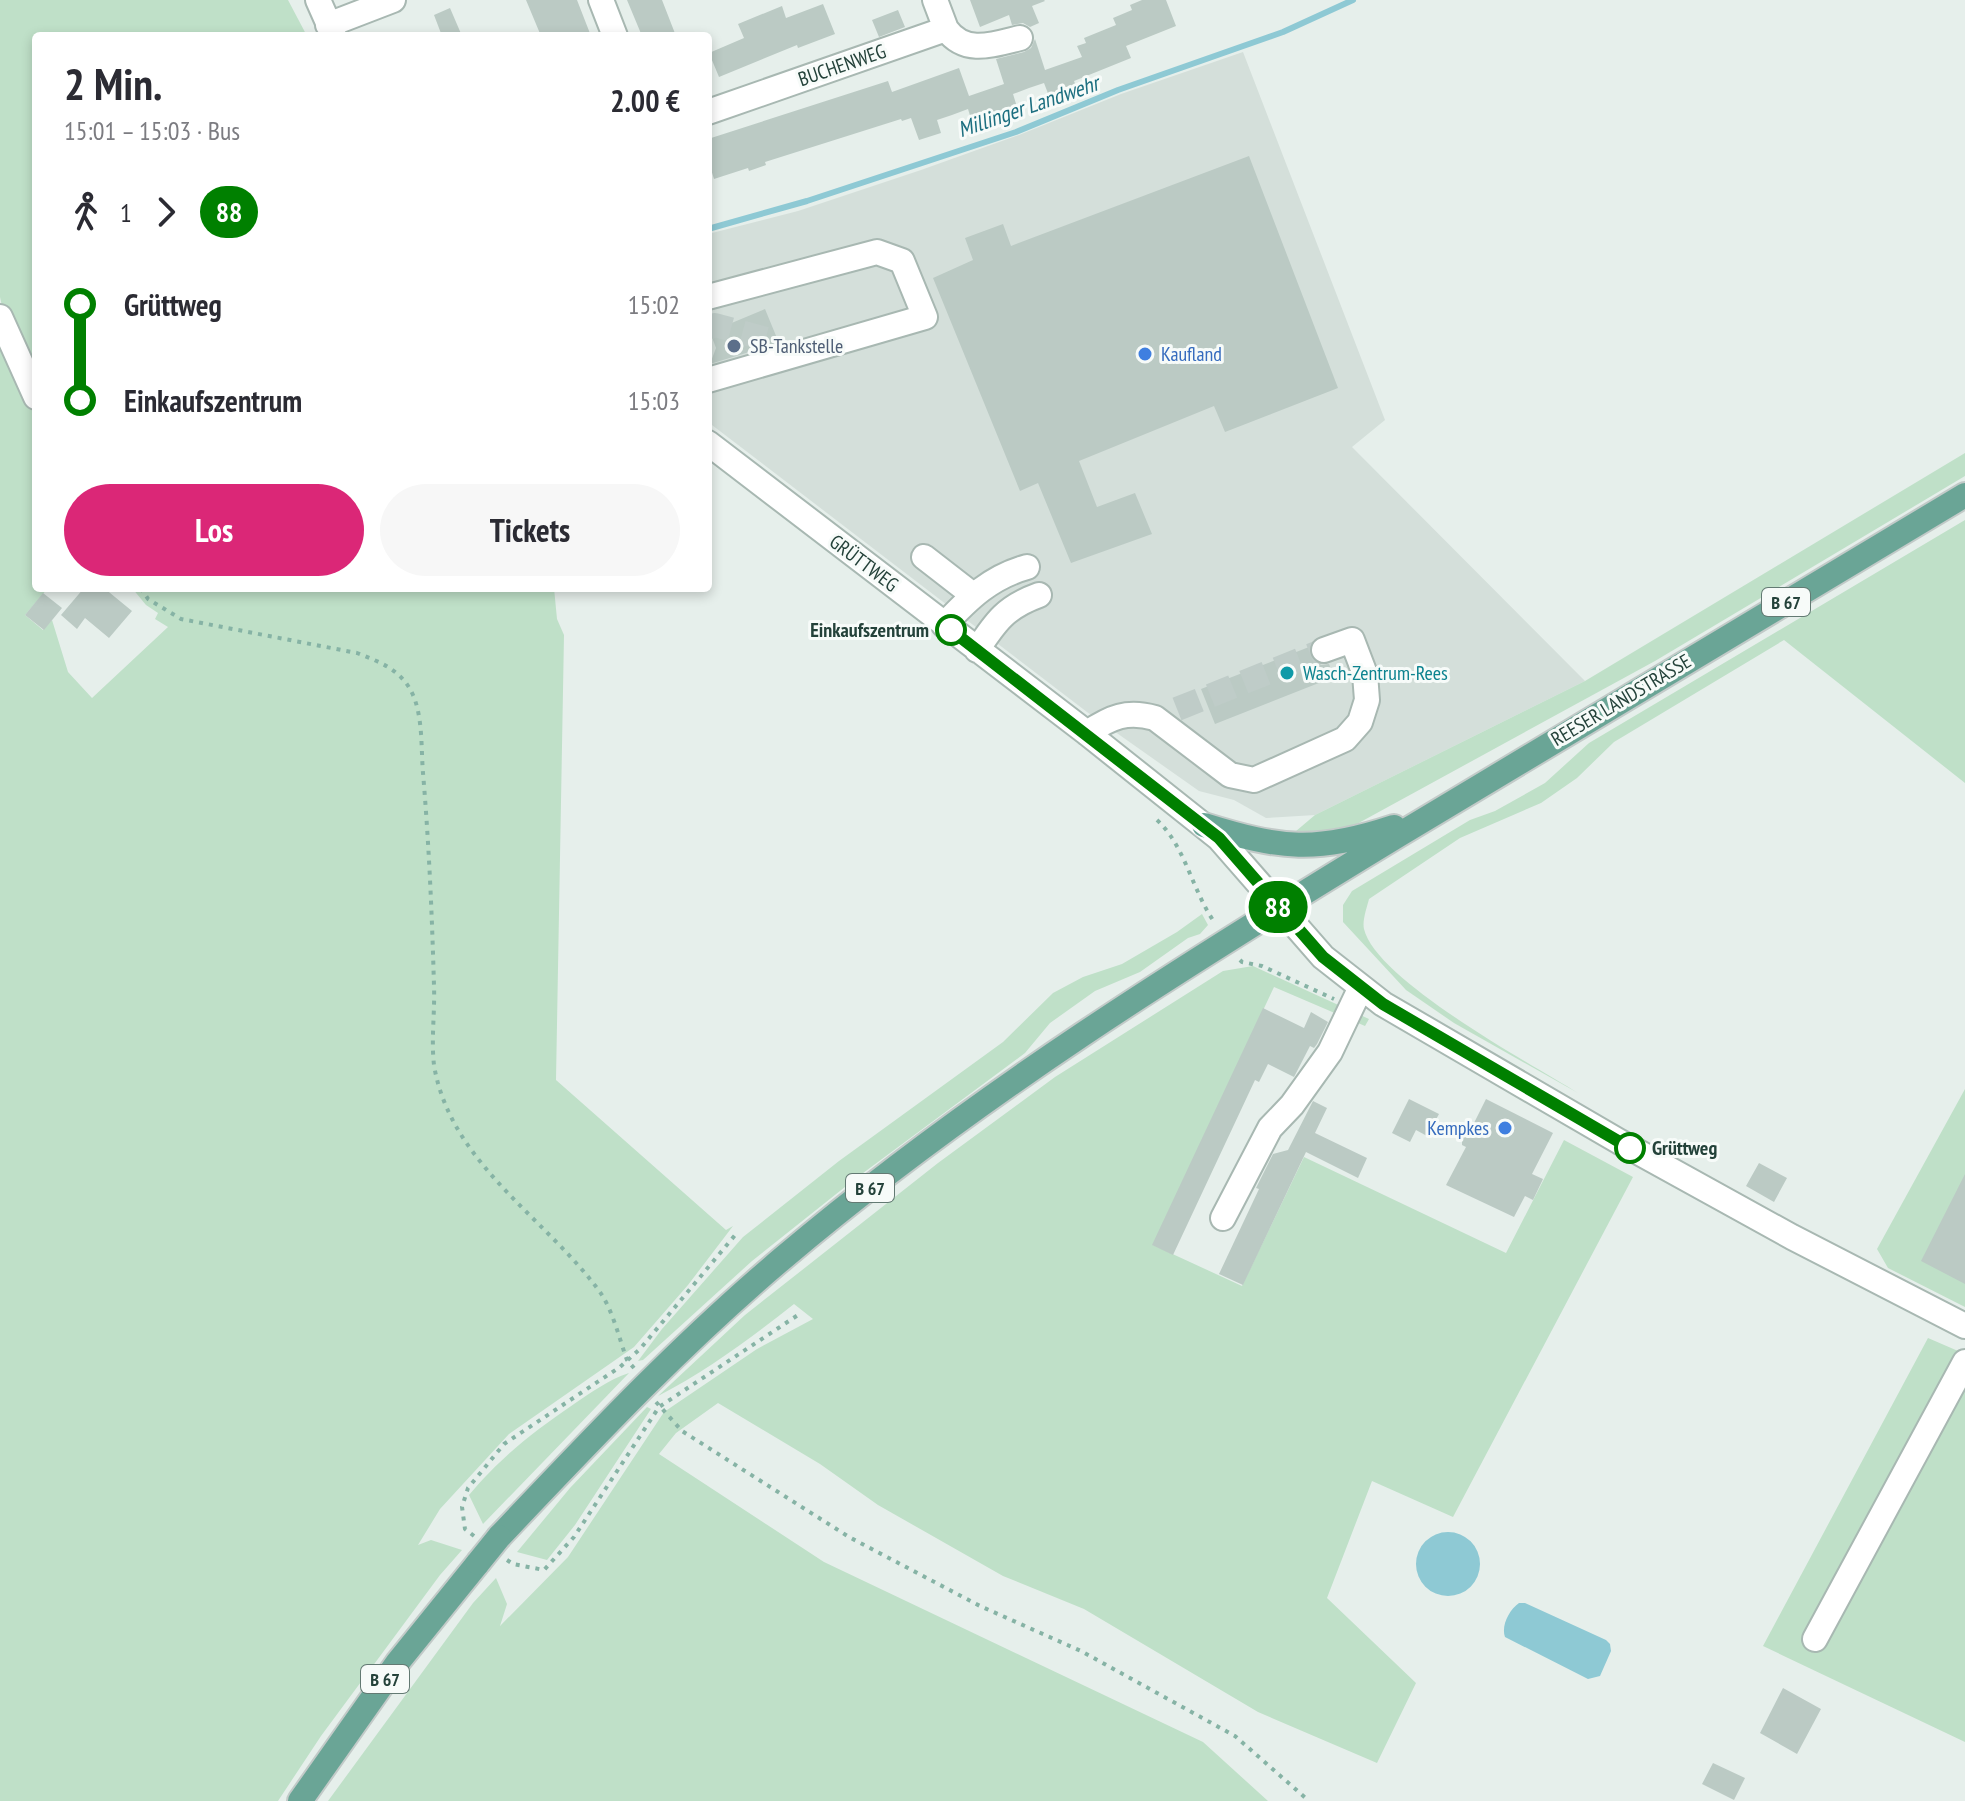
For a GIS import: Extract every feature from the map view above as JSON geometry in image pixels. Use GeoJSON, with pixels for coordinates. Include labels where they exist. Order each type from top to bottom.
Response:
{"type":"FeatureCollection","features":[{"type":"Feature","properties":{"kind":"main road","name":"REESER LANDSTRASSE"},"geometry":{"type":"LineString","coordinates":[[1279,908],[1965,495]]}},
{"type":"Feature","properties":{"kind":"main road","name":"B 67"},"geometry":{"type":"LineString","coordinates":[[1204,825],[1272,845],[1308,847],[1363,838],[1434,814]]}},
{"type":"Feature","properties":{"kind":"main road","name":"B 67"},"geometry":{"type":"LineString","coordinates":[[300,1801],[398,1662],[499,1537],[646,1383],[716,1316],[786,1255],[911,1157],[1087,1033],[1279,908]]}},
{"type":"Feature","properties":{"kind":"street"},"geometry":{"type":"LineString","coordinates":[[318,0],[331,31],[393,0]]}},
{"type":"Feature","properties":{"kind":"street"},"geometry":{"type":"LineString","coordinates":[[601,0],[613,32]]}},
{"type":"Feature","properties":{"kind":"street"},"geometry":{"type":"LineString","coordinates":[[935,0],[946,29],[956,42],[967,45],[993,44],[1020,38]]}},
{"type":"Feature","properties":{"kind":"street","name":"BUCHENWEG"},"geometry":{"type":"LineString","coordinates":[[712,111],[946,29]]}},
{"type":"Feature","properties":{"kind":"street"},"geometry":{"type":"LineString","coordinates":[[712,296],[877,252],[902,261],[925,317],[712,379]]}},
{"type":"Feature","properties":{"kind":"street"},"geometry":{"type":"LineString","coordinates":[[0,317],[32,388]]}},
{"type":"Feature","properties":{"kind":"street","name":"GRÜTTWEG"},"geometry":{"type":"LineString","coordinates":[[712,446],[1204,825],[1219,838],[1323,957],[1383,1004],[1620,1142],[1792,1237],[1965,1326]]}},
{"type":"Feature","properties":{"kind":"street"},"geometry":{"type":"LineString","coordinates":[[924,557],[973,595]]}},
{"type":"Feature","properties":{"kind":"street"},"geometry":{"type":"LineString","coordinates":[[944,625],[973,595],[999,577],[1027,567]]}},
{"type":"Feature","properties":{"kind":"street"},"geometry":{"type":"LineString","coordinates":[[977,650],[996,621],[1008,610],[1018,602],[1039,595]]}},
{"type":"Feature","properties":{"kind":"street"},"geometry":{"type":"LineString","coordinates":[[1087,733],[1119,714],[1166,714],[1230,775],[1254,780],[1345,739],[1360,722],[1367,700],[1365,674],[1352,640],[1324,650]]}},
{"type":"Feature","properties":{"kind":"street"},"geometry":{"type":"LineString","coordinates":[[1223,1218],[1270,1128],[1292,1105],[1330,1052],[1361,987]]}},
{"type":"Feature","properties":{"kind":"street"},"geometry":{"type":"LineString","coordinates":[[1815,1639],[1965,1362]]}},
{"type":"Feature","properties":{"kind":"path"},"geometry":{"type":"LineString","coordinates":[[144,592],[148,599],[181,619],[357,653],[384,663],[399,674],[413,695],[418,716],[429,848],[434,1060],[440,1095],[488,1173],[552,1237],[601,1294],[627,1360],[646,1383],[659,1407],[682,1431],[849,1537],[980,1606],[1081,1651],[1235,1736],[1309,1801]]}},
{"type":"Feature","properties":{"kind":"shaded area"},"geometry":{"type":"Polygon","coordinates":[[[1243,52],[1385,420],[1352,447],[1585,681],[1315,815],[1266,818],[1234,800],[1199,791],[1087,712],[712,425],[712,233],[798,211],[921,170],[1121,94],[1243,52]]]}},
{"type":"Feature","properties":{"kind":"green space"},"geometry":{"type":"Polygon","coordinates":[[[0,0],[288,0],[305,32],[32,32],[32,375],[3,311],[0,297],[0,0]]]}},
{"type":"Feature","properties":{"kind":"green space"},"geometry":{"type":"Polygon","coordinates":[[[0,329],[32,399],[32,592],[45,592],[25,615],[43,630],[52,620],[68,672],[92,698],[168,627],[155,619],[158,613],[135,592],[554,592],[557,619],[564,635],[556,1080],[726,1230],[733,1226],[688,1285],[634,1347],[509,1434],[440,1509],[418,1545],[431,1540],[462,1550],[440,1575],[321,1736],[278,1801],[0,1801],[0,329]]]}},
{"type":"Feature","properties":{"kind":"green space"},"geometry":{"type":"Polygon","coordinates":[[[1965,453],[1965,476],[1655,661],[1355,825],[1335,833],[1289,837],[1315,815],[1585,681],[1965,453]]]}},
{"type":"Feature","properties":{"kind":"green space"},"geometry":{"type":"Polygon","coordinates":[[[1965,520],[1965,783],[1784,640],[1614,742],[1577,778],[1541,803],[1460,838],[1369,899],[1364,929],[1375,950],[1396,972],[1458,1019],[1578,1093],[1454,1023],[1406,990],[1343,922],[1343,905],[1352,891],[1470,820],[1495,811],[1545,783],[1589,743],[1965,520]]]}},
{"type":"Feature","properties":{"kind":"green space"},"geometry":{"type":"Polygon","coordinates":[[[1202,914],[1208,925],[1200,934],[1188,938],[1140,972],[1095,991],[1050,1023],[1025,1053],[855,1179],[752,1261],[643,1360],[638,1361],[743,1237],[839,1161],[1003,1042],[1053,993],[1083,977],[1122,964],[1202,914]]]}},
{"type":"Feature","properties":{"kind":"green space"},"geometry":{"type":"Polygon","coordinates":[[[1253,966],[1369,1019],[1365,1026],[1274,987],[1153,1245],[1242,1286],[1304,1157],[1506,1253],[1564,1140],[1633,1177],[1453,1517],[1372,1481],[1327,1598],[1416,1683],[1377,1763],[1258,1712],[1084,1609],[1003,1576],[878,1505],[820,1464],[718,1403],[676,1433],[659,1454],[824,1562],[1203,1742],[1268,1801],[328,1801],[473,1603],[496,1578],[507,1604],[500,1626],[568,1557],[664,1412],[757,1349],[813,1319],[794,1304],[694,1376],[658,1396],[745,1315],[938,1163],[1055,1077],[1223,971],[1253,966]]]}},
{"type":"Feature","properties":{"kind":"green space"},"geometry":{"type":"Polygon","coordinates":[[[1965,1089],[1965,1307],[1888,1268],[1877,1249],[1965,1089]]]}},
{"type":"Feature","properties":{"kind":"green space"},"geometry":{"type":"Polygon","coordinates":[[[1928,1338],[1965,1354],[1965,1742],[1763,1646],[1928,1338]]]}},
{"type":"Feature","properties":{"kind":"green space"},"geometry":{"type":"Polygon","coordinates":[[[629,1373],[483,1524],[469,1495],[494,1468],[518,1445],[559,1415],[600,1387],[629,1373]]]}},
{"type":"Feature","properties":{"kind":"green space"},"geometry":{"type":"Polygon","coordinates":[[[647,1407],[651,1409],[575,1525],[547,1560],[517,1552],[570,1488],[647,1407]]]}},
{"type":"Feature","properties":{"kind":"water"},"geometry":{"type":"Polygon","coordinates":[[[1442,1532],[1454,1532],[1471,1541],[1478,1552],[1478,1576],[1471,1587],[1454,1596],[1442,1596],[1430,1591],[1421,1582],[1416,1570],[1416,1558],[1421,1546],[1430,1537],[1442,1532]]]}},
{"type":"Feature","properties":{"kind":"water"},"geometry":{"type":"Polygon","coordinates":[[[1519,1603],[1606,1640],[1611,1651],[1600,1676],[1588,1679],[1505,1637],[1507,1618],[1519,1603]]]}},
{"type":"Feature","properties":{"kind":"building"},"geometry":{"type":"Polygon","coordinates":[[[526,0],[577,0],[589,32],[539,32],[526,0]]]}},
{"type":"Feature","properties":{"kind":"building"},"geometry":{"type":"Polygon","coordinates":[[[627,0],[662,0],[674,32],[640,32],[627,0]]]}},
{"type":"Feature","properties":{"kind":"building"},"geometry":{"type":"Polygon","coordinates":[[[970,0],[1045,1],[1032,6],[1039,23],[1030,27],[1023,23],[1012,25],[1009,15],[980,27],[970,0]]]}},
{"type":"Feature","properties":{"kind":"building"},"geometry":{"type":"Polygon","coordinates":[[[1142,0],[1166,0],[1176,26],[1126,46],[1131,58],[1074,81],[1076,86],[1049,96],[1044,83],[1029,88],[1013,94],[1017,107],[972,122],[968,109],[937,120],[941,133],[919,140],[911,118],[901,119],[765,162],[766,165],[749,171],[748,168],[714,179],[712,138],[888,81],[892,92],[959,68],[969,96],[1004,84],[996,59],[1024,52],[1031,48],[1035,39],[1045,70],[1082,57],[1077,46],[1086,43],[1084,38],[1116,25],[1113,18],[1132,10],[1130,5],[1142,0]]]}},
{"type":"Feature","properties":{"kind":"building"},"geometry":{"type":"Polygon","coordinates":[[[823,4],[835,34],[798,48],[797,45],[719,77],[712,52],[744,38],[738,24],[782,6],[786,18],[823,4]]]}},
{"type":"Feature","properties":{"kind":"building"},"geometry":{"type":"Polygon","coordinates":[[[450,8],[460,32],[440,32],[434,15],[450,8]]]}},
{"type":"Feature","properties":{"kind":"building"},"geometry":{"type":"Polygon","coordinates":[[[898,10],[905,27],[879,37],[872,20],[898,10]]]}},
{"type":"Feature","properties":{"kind":"building","name":"Kaufland"},"geometry":{"type":"Polygon","coordinates":[[[1249,156],[1338,388],[1225,432],[1214,406],[1079,461],[1097,507],[1135,493],[1152,534],[1071,563],[1038,483],[1020,491],[933,278],[973,260],[965,238],[1003,224],[1011,246],[1249,156]]]}},
{"type":"Feature","properties":{"kind":"building"},"geometry":{"type":"Polygon","coordinates":[[[765,309],[779,343],[712,363],[716,348],[712,331],[765,309]]]}},
{"type":"Feature","properties":{"kind":"building"},"geometry":{"type":"Polygon","coordinates":[[[81,592],[109,592],[132,611],[109,638],[85,618],[77,629],[61,615],[81,592]]]}},
{"type":"Feature","properties":{"kind":"building"},"geometry":{"type":"Polygon","coordinates":[[[43,593],[62,608],[44,630],[25,615],[43,593]]]}},
{"type":"Feature","properties":{"kind":"building","name":"Wasch-Zentrum-Rees"},"geometry":{"type":"Polygon","coordinates":[[[1309,647],[1314,661],[1321,665],[1329,664],[1334,677],[1215,724],[1201,689],[1309,647]]]}},
{"type":"Feature","properties":{"kind":"building"},"geometry":{"type":"Polygon","coordinates":[[[1263,1008],[1304,1028],[1311,1012],[1328,1022],[1314,1048],[1310,1046],[1294,1077],[1268,1064],[1259,1082],[1255,1080],[1173,1255],[1152,1245],[1263,1008]]]}},
{"type":"Feature","properties":{"kind":"building"},"geometry":{"type":"Polygon","coordinates":[[[1409,1099],[1439,1114],[1427,1136],[1416,1130],[1410,1142],[1392,1133],[1409,1099]]]}},
{"type":"Feature","properties":{"kind":"building"},"geometry":{"type":"Polygon","coordinates":[[[1486,1099],[1553,1133],[1532,1174],[1543,1179],[1533,1200],[1525,1196],[1514,1217],[1446,1185],[1466,1147],[1462,1145],[1462,1138],[1486,1099]]]}},
{"type":"Feature","properties":{"kind":"building"},"geometry":{"type":"Polygon","coordinates":[[[1313,1101],[1327,1108],[1315,1133],[1367,1158],[1358,1178],[1306,1152],[1243,1285],[1219,1274],[1273,1154],[1288,1150],[1313,1101]]]}},
{"type":"Feature","properties":{"kind":"building"},"geometry":{"type":"Polygon","coordinates":[[[1759,1163],[1787,1178],[1774,1202],[1746,1186],[1759,1163]]]}},
{"type":"Feature","properties":{"kind":"building"},"geometry":{"type":"Polygon","coordinates":[[[1965,1174],[1965,1284],[1921,1261],[1965,1174]]]}},
{"type":"Feature","properties":{"kind":"building"},"geometry":{"type":"Polygon","coordinates":[[[1783,1688],[1821,1709],[1797,1754],[1760,1733],[1783,1688]]]}},
{"type":"Feature","properties":{"kind":"building"},"geometry":{"type":"Polygon","coordinates":[[[1713,1763],[1745,1778],[1734,1800],[1702,1784],[1713,1763]]]}},
{"type":"Feature","properties":{"kind":"waterway","name":"Millinger Landwehr"},"geometry":{"type":"LineString","coordinates":[[712,228],[807,201],[1016,132],[1118,90],[1283,32],[1353,0]]}},
{"type":"Feature","properties":{"kind":"tunnel"},"geometry":{"type":"LineString","coordinates":[[712,326],[766,339],[784,360]]}},
{"type":"Feature","properties":{"kind":"tunnel"},"geometry":{"type":"LineString","coordinates":[[1177,709],[1324,650]]}},
{"type":"Feature","properties":{"kind":"bus line","name":"88"},"geometry":{"type":"LineString","coordinates":[[951,630],[1219,838],[1323,957],[1383,1004],[1630,1148]]}},
{"type":"Feature","properties":{"kind":"place","name":"SB-Tankstelle"},"geometry":{"type":"Point","coordinates":[734,346]}},
{"type":"Feature","properties":{"kind":"place","name":"Kaufland"},"geometry":{"type":"Point","coordinates":[1145,354]}},
{"type":"Feature","properties":{"kind":"place","name":"Einkaufszentrum"},"geometry":{"type":"Point","coordinates":[951,630]}},
{"type":"Feature","properties":{"kind":"place","name":"Wasch-Zentrum-Rees"},"geometry":{"type":"Point","coordinates":[1287,673]}},
{"type":"Feature","properties":{"kind":"place","name":"Kempkes"},"geometry":{"type":"Point","coordinates":[1505,1128]}},
{"type":"Feature","properties":{"kind":"place","name":"Grüttweg"},"geometry":{"type":"Point","coordinates":[1630,1148]}}]}
